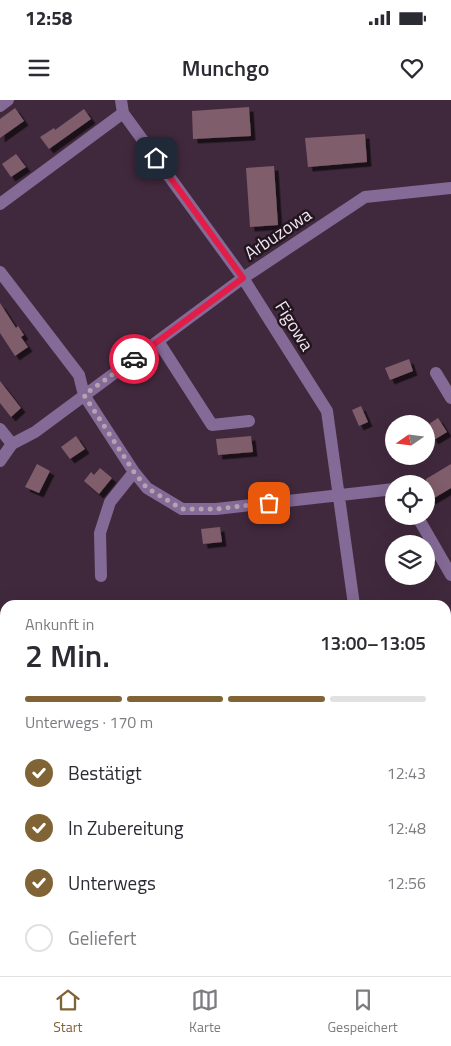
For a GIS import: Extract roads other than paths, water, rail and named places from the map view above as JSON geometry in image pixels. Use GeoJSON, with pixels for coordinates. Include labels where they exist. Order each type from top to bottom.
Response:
{"type":"FeatureCollection","features":[{"type":"Feature","properties":{"kind":"street"},"geometry":{"type":"LineString","coordinates":[[0,106],[8,100]]}},
{"type":"Feature","properties":{"kind":"street","name":"Figowa"},"geometry":{"type":"LineString","coordinates":[[120,100],[123,113],[243,278],[327,411],[353,600]]}},
{"type":"Feature","properties":{"kind":"street"},"geometry":{"type":"LineString","coordinates":[[0,204],[123,113]]}},
{"type":"Feature","properties":{"kind":"street","name":"Arbuzowa"},"geometry":{"type":"LineString","coordinates":[[0,461],[12,444],[35,432],[243,278],[365,196],[451,188]]}},
{"type":"Feature","properties":{"kind":"street"},"geometry":{"type":"LineString","coordinates":[[0,272],[79,375],[84,395],[134,472],[147,488],[182,509],[216,509],[385,489]]}},
{"type":"Feature","properties":{"kind":"street"},"geometry":{"type":"LineString","coordinates":[[158,341],[212,426],[249,421]]}},
{"type":"Feature","properties":{"kind":"street"},"geometry":{"type":"LineString","coordinates":[[436,373],[451,398]]}},
{"type":"Feature","properties":{"kind":"street"},"geometry":{"type":"LineString","coordinates":[[0,429],[12,444]]}},
{"type":"Feature","properties":{"kind":"street"},"geometry":{"type":"LineString","coordinates":[[101,576],[100,533],[110,502],[134,472]]}},
{"type":"Feature","properties":{"kind":"street"},"geometry":{"type":"LineString","coordinates":[[422,525],[451,575]]}}]}
